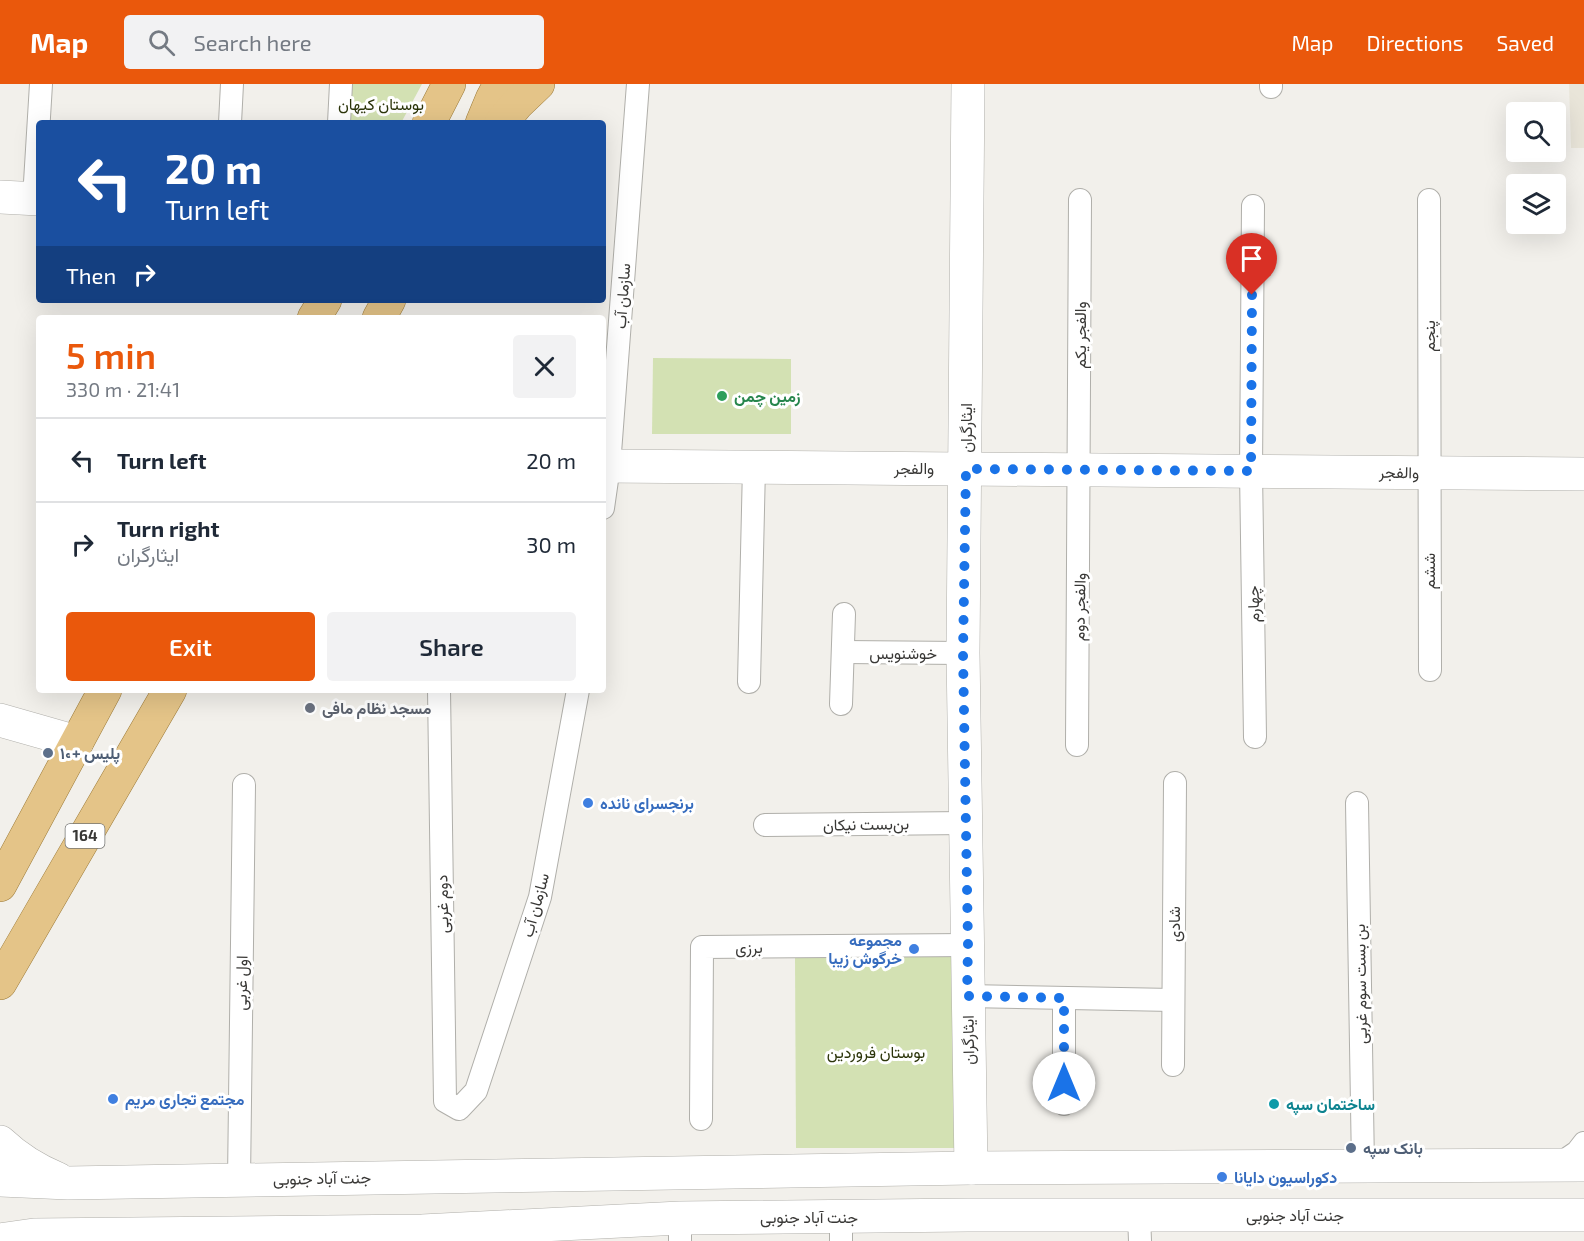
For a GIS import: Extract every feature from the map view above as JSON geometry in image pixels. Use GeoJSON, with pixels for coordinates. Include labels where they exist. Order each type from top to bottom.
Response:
{"type":"FeatureCollection","features":[{"type":"Feature","properties":{"kind":"main road"},"geometry":{"type":"LineString","coordinates":[[431,120],[449,84]]}},
{"type":"Feature","properties":{"kind":"main road"},"geometry":{"type":"LineString","coordinates":[[483,120],[500,84]]}},
{"type":"Feature","properties":{"kind":"main road"},"geometry":{"type":"LineString","coordinates":[[504,120],[538,84]]}},
{"type":"Feature","properties":{"kind":"main road","name":"ایثارگران"},"geometry":{"type":"LineString","coordinates":[[968,84],[963,653],[971,1168]]}},
{"type":"Feature","properties":{"kind":"main road"},"geometry":{"type":"LineString","coordinates":[[0,197],[36,199]]}},
{"type":"Feature","properties":{"kind":"main road","name":"والفجر"},"geometry":{"type":"LineString","coordinates":[[606,466],[1584,474]]}},
{"type":"Feature","properties":{"kind":"main road"},"geometry":{"type":"LineString","coordinates":[[0,885],[103,693]]}},
{"type":"Feature","properties":{"kind":"main road","name":"164"},"geometry":{"type":"LineString","coordinates":[[0,983],[168,693]]}},
{"type":"Feature","properties":{"kind":"main road"},"geometry":{"type":"LineString","coordinates":[[0,720],[76,742]]}},
{"type":"Feature","properties":{"kind":"main road"},"geometry":{"type":"LineString","coordinates":[[0,990],[21,948]]}},
{"type":"Feature","properties":{"kind":"main road"},"geometry":{"type":"LineString","coordinates":[[0,1142],[10,1152],[41,1172],[68,1183]]}},
{"type":"Feature","properties":{"kind":"main road","name":"جنت آباد جنوبی"},"geometry":{"type":"LineString","coordinates":[[0,1180],[68,1183],[971,1168],[1571,1165]]}},
{"type":"Feature","properties":{"kind":"main road","name":"جنت آباد جنوبی"},"geometry":{"type":"LineString","coordinates":[[34,1235],[436,1235],[680,1229],[1139,1228],[1584,1215]]}},
{"type":"Feature","properties":{"kind":"main road"},"geometry":{"type":"LineString","coordinates":[[0,1229],[34,1235]]}},
{"type":"Feature","properties":{"kind":"main road"},"geometry":{"type":"LineString","coordinates":[[0,1240],[34,1235]]}},
{"type":"Feature","properties":{"kind":"street"},"geometry":{"type":"LineString","coordinates":[[39,120],[41,84]]}},
{"type":"Feature","properties":{"kind":"street"},"geometry":{"type":"LineString","coordinates":[[230,120],[232,84]]}},
{"type":"Feature","properties":{"kind":"street"},"geometry":{"type":"LineString","coordinates":[[339,120],[341,84]]}},
{"type":"Feature","properties":{"kind":"street","name":"سازمان آب"},"geometry":{"type":"LineString","coordinates":[[606,466],[638,84]]}},
{"type":"Feature","properties":{"kind":"street","name":"والفجر یکم"},"geometry":{"type":"LineString","coordinates":[[1080,200],[1080,470]]}},
{"type":"Feature","properties":{"kind":"street","name":"پنجم"},"geometry":{"type":"LineString","coordinates":[[1429,200],[1429,473]]}},
{"type":"Feature","properties":{"kind":"street","name":"چهارم"},"geometry":{"type":"LineString","coordinates":[[1253,206],[1251,471],[1255,737]]}},
{"type":"Feature","properties":{"kind":"street"},"geometry":{"type":"LineString","coordinates":[[749,682],[754,467]]}},
{"type":"Feature","properties":{"kind":"street","name":"والفجر دوم"},"geometry":{"type":"LineString","coordinates":[[1077,745],[1080,470]]}},
{"type":"Feature","properties":{"kind":"street","name":"ششم"},"geometry":{"type":"LineString","coordinates":[[1429,473],[1430,670]]}},
{"type":"Feature","properties":{"kind":"street"},"geometry":{"type":"LineString","coordinates":[[841,704],[844,614]]}},
{"type":"Feature","properties":{"kind":"street","name":"خوشنویس"},"geometry":{"type":"LineString","coordinates":[[843,652],[963,653]]}},
{"type":"Feature","properties":{"kind":"street","name":"دوم غربی"},"geometry":{"type":"LineString","coordinates":[[439,693],[445,1101],[459,1109]]}},
{"type":"Feature","properties":{"kind":"street","name":"سازمان آب"},"geometry":{"type":"LineString","coordinates":[[459,1109],[476,1091],[540,897],[577,693]]}},
{"type":"Feature","properties":{"kind":"street","name":"شادی"},"geometry":{"type":"LineString","coordinates":[[1173,1065],[1175,783]]}},
{"type":"Feature","properties":{"kind":"street","name":"اول غربی"},"geometry":{"type":"LineString","coordinates":[[239,1180],[244,785]]}},
{"type":"Feature","properties":{"kind":"street","name":"بن بست سوم غربی"},"geometry":{"type":"LineString","coordinates":[[1358,802],[1363,1166]]}},
{"type":"Feature","properties":{"kind":"street","name":"بن‌بست نیکان"},"geometry":{"type":"LineString","coordinates":[[765,825],[966,823]]}},
{"type":"Feature","properties":{"kind":"street","name":"برزی"},"geometry":{"type":"LineString","coordinates":[[701,1119],[702,947],[968,945]]}},
{"type":"Feature","properties":{"kind":"street"},"geometry":{"type":"LineString","coordinates":[[967,996],[1173,1000]]}},
{"type":"Feature","properties":{"kind":"street"},"geometry":{"type":"LineString","coordinates":[[1064,998],[1064,1104]]}},
{"type":"Feature","properties":{"kind":"street"},"geometry":{"type":"LineString","coordinates":[[1571,1165],[1584,1143]]}},
{"type":"Feature","properties":{"kind":"shaded area"},"geometry":{"type":"Polygon","coordinates":[[[1569,84],[1584,84],[1584,148],[1571,148],[1569,84]]]}},
{"type":"Feature","properties":{"kind":"green space","name":"بوستان کیهان"},"geometry":{"type":"Polygon","coordinates":[[[351,84],[422,84],[403,120],[348,120],[351,84]]]}},
{"type":"Feature","properties":{"kind":"green space","name":"زمین چمن"},"geometry":{"type":"Polygon","coordinates":[[[653,358],[791,359],[791,434],[652,434],[653,358]]]}},
{"type":"Feature","properties":{"kind":"green space","name":"بوستان فروردین"},"geometry":{"type":"Polygon","coordinates":[[[956,956],[957,1148],[796,1148],[795,957],[956,956]]]}},
{"type":"Feature","properties":{"kind":"place","name":"زمین چمن"},"geometry":{"type":"Point","coordinates":[722,396]}},
{"type":"Feature","properties":{"kind":"place","name":"مسجد نظام مافی"},"geometry":{"type":"Point","coordinates":[310,708]}},
{"type":"Feature","properties":{"kind":"place","name":"پلیس +۱۰"},"geometry":{"type":"Point","coordinates":[48,753]}},
{"type":"Feature","properties":{"kind":"place","name":"برنجسرای نانده"},"geometry":{"type":"Point","coordinates":[588,803]}},
{"type":"Feature","properties":{"kind":"place","name":"مجموعه خرگوش زیبا"},"geometry":{"type":"Point","coordinates":[914,949]}},
{"type":"Feature","properties":{"kind":"place","name":"مجتمع تجاری مریم"},"geometry":{"type":"Point","coordinates":[113,1099]}},
{"type":"Feature","properties":{"kind":"place","name":"ساختمان سپه"},"geometry":{"type":"Point","coordinates":[1274,1104]}},
{"type":"Feature","properties":{"kind":"place","name":"بانک سپه"},"geometry":{"type":"Point","coordinates":[1351,1148]}},
{"type":"Feature","properties":{"kind":"place","name":"دکوراسیون دایانا"},"geometry":{"type":"Point","coordinates":[1222,1177]}},
{"type":"Feature","properties":{"kind":"route"},"geometry":{"type":"LineString","coordinates":[[1064,1083],[1064,998],[967,996],[963,653],[966,469],[1251,471],[1252,295]]}}]}
